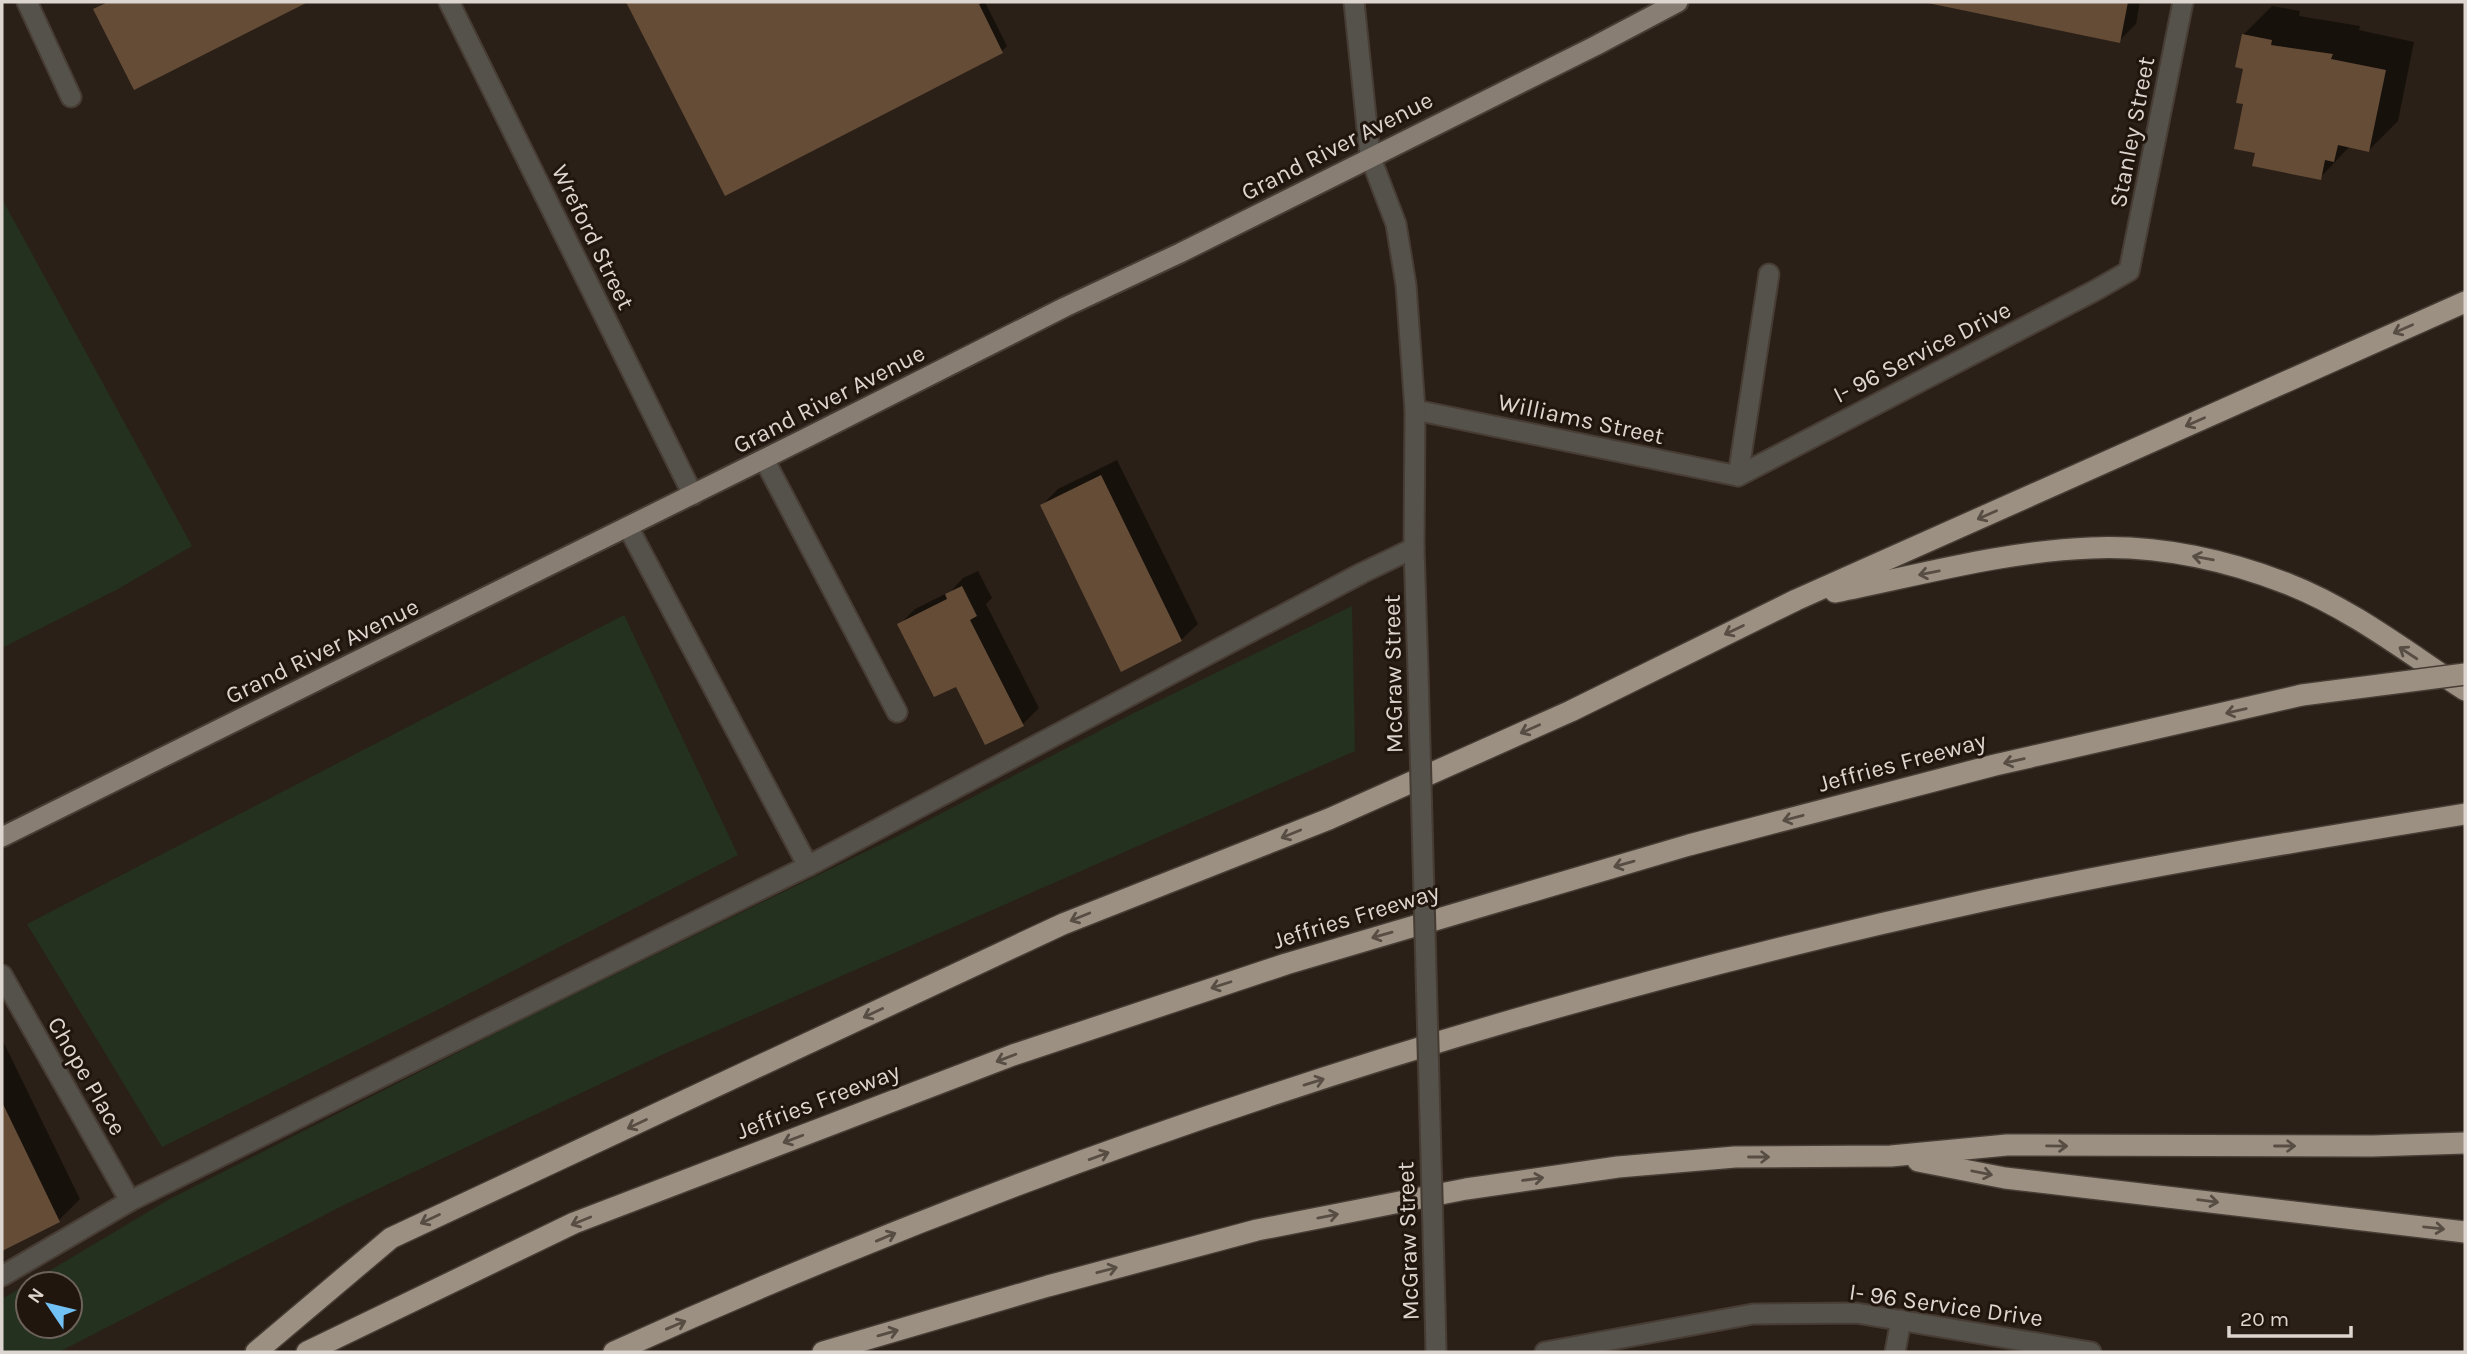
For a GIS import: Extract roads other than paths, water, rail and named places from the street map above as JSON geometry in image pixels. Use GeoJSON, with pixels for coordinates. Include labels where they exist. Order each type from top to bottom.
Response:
{"type":"FeatureCollection","features":[{"type":"Feature","properties":{"kind":"highway"},"geometry":{"type":"LineString","coordinates":[[256,1352],[391,1237],[1063,924],[1329,819],[1571,711],[1796,600],[2465,302]]}},
{"type":"Feature","properties":{"kind":"highway"},"geometry":{"type":"LineString","coordinates":[[1796,600],[2031,552],[2093,547],[2155,550],[2216,560],[2289,584],[2344,611],[2465,690]]}},
{"type":"Feature","properties":{"kind":"highway","name":"Jeffries Freeway"},"geometry":{"type":"LineString","coordinates":[[307,1352],[574,1223],[1013,1055],[1273,968],[1689,845],[1995,765],[2302,695],[2465,674]]}},
{"type":"Feature","properties":{"kind":"highway"},"geometry":{"type":"LineString","coordinates":[[614,1352],[976,1200],[1244,1103],[1522,1018],[1744,958],[1988,900],[2259,848],[2465,814]]}},
{"type":"Feature","properties":{"kind":"highway"},"geometry":{"type":"LineString","coordinates":[[823,1352],[1048,1286],[1257,1230],[1466,1189],[1618,1167],[1735,1157],[1891,1156],[2007,1145],[2345,1146],[2465,1143]]}},
{"type":"Feature","properties":{"kind":"highway"},"geometry":{"type":"LineString","coordinates":[[1891,1156],[2004,1178],[2465,1232]]}},
{"type":"Feature","properties":{"kind":"main road","name":"Grand River Avenue"},"geometry":{"type":"LineString","coordinates":[[2,837],[693,495],[1065,307],[1180,253],[1678,2]]}},
{"type":"Feature","properties":{"kind":"street"},"geometry":{"type":"LineString","coordinates":[[27,2],[71,97]]}},
{"type":"Feature","properties":{"kind":"street","name":"Wreford Street"},"geometry":{"type":"LineString","coordinates":[[449,2],[693,495]]}},
{"type":"Feature","properties":{"kind":"street","name":"McGraw Street"},"geometry":{"type":"LineString","coordinates":[[1354,2],[1370,156],[1396,223],[1406,285],[1415,410],[1415,548],[1436,1352]]}},
{"type":"Feature","properties":{"kind":"street","name":"Stanley Street"},"geometry":{"type":"LineString","coordinates":[[2129,271],[2183,2]]}},
{"type":"Feature","properties":{"kind":"street","name":"I- 96 Service Drive"},"geometry":{"type":"LineString","coordinates":[[1738,476],[2129,271]]}},
{"type":"Feature","properties":{"kind":"street"},"geometry":{"type":"LineString","coordinates":[[1738,476],[1769,274]]}},
{"type":"Feature","properties":{"kind":"street","name":"Williams Street"},"geometry":{"type":"LineString","coordinates":[[1415,410],[1738,476]]}},
{"type":"Feature","properties":{"kind":"street"},"geometry":{"type":"LineString","coordinates":[[765,459],[897,712]]}},
{"type":"Feature","properties":{"kind":"street"},"geometry":{"type":"LineString","coordinates":[[628,527],[808,866]]}},
{"type":"Feature","properties":{"kind":"street"},"geometry":{"type":"LineString","coordinates":[[2,1276],[130,1201],[808,866],[1362,573],[1415,548]]}},
{"type":"Feature","properties":{"kind":"street","name":"Chope Place"},"geometry":{"type":"LineString","coordinates":[[2,975],[130,1201]]}},
{"type":"Feature","properties":{"kind":"street","name":"I- 96 Service Drive"},"geometry":{"type":"LineString","coordinates":[[1545,1352],[1753,1314],[1856,1313],[2091,1352]]}},
{"type":"Feature","properties":{"kind":"street"},"geometry":{"type":"LineString","coordinates":[[1895,1352],[1901,1320]]}}]}
